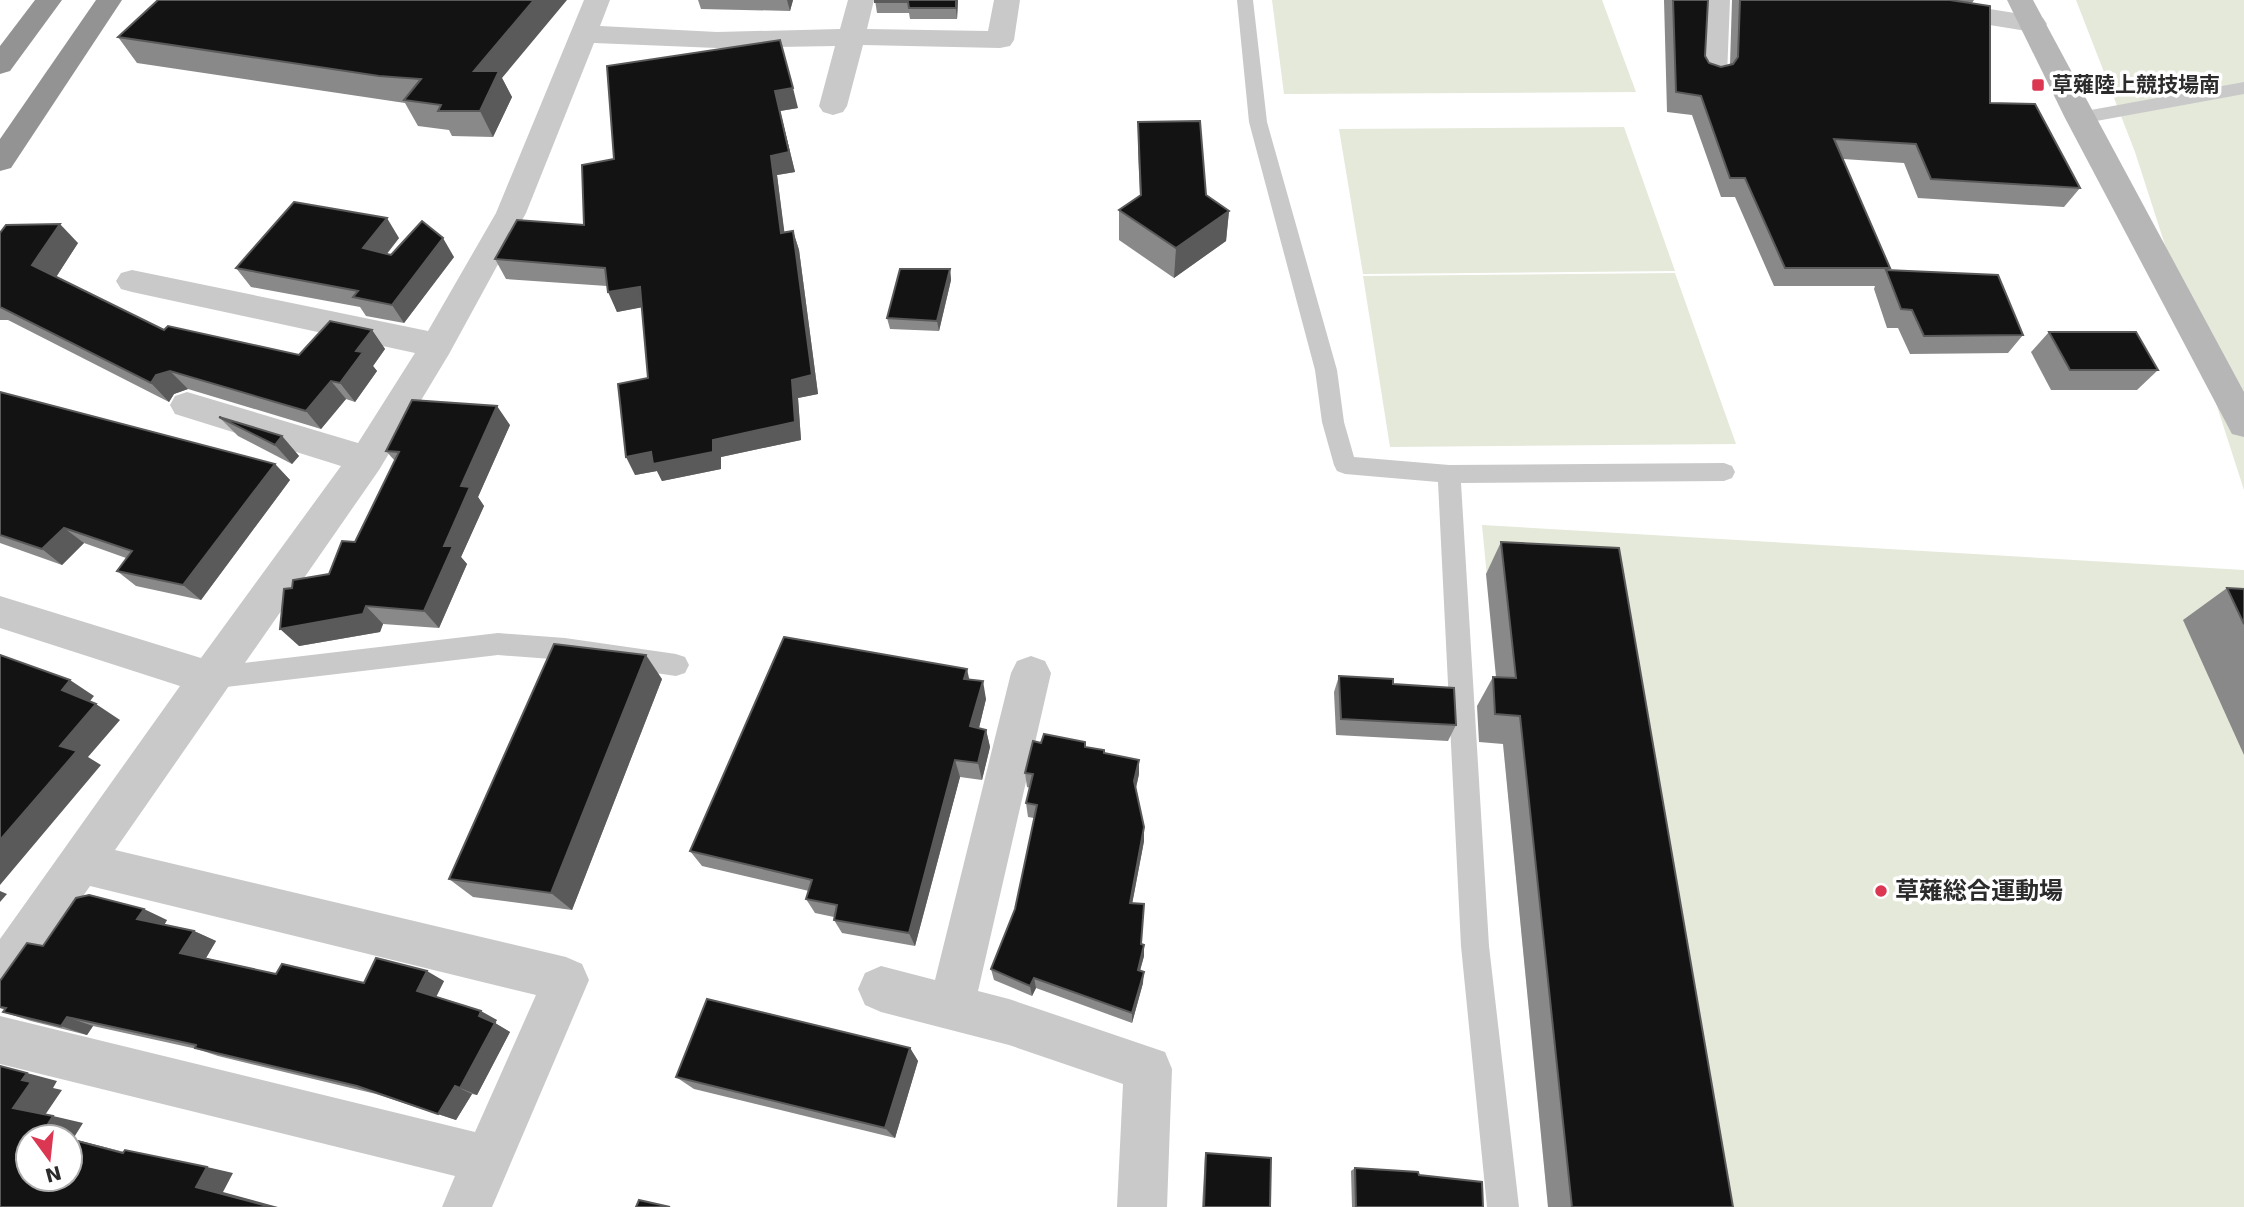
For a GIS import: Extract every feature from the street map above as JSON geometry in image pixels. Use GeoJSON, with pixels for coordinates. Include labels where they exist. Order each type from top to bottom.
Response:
{"type":"FeatureCollection","features":[{"type":"Feature","properties":{"kind":"highway"},"geometry":{"type":"LineString","coordinates":[[0,65],[49,0]]}},
{"type":"Feature","properties":{"kind":"highway"},"geometry":{"type":"LineString","coordinates":[[0,161],[109,0]]}},
{"type":"Feature","properties":{"kind":"highway"},"geometry":{"type":"LineString","coordinates":[[56,76],[116,0]]}},
{"type":"Feature","properties":{"kind":"street"},"geometry":{"type":"LineString","coordinates":[[0,978],[209,678],[366,460],[437,345],[512,213],[597,0]]}},
{"type":"Feature","properties":{"kind":"street"},"geometry":{"type":"LineString","coordinates":[[833,106],[862,0]]}},
{"type":"Feature","properties":{"kind":"street"},"geometry":{"type":"LineString","coordinates":[[584,34],[717,40],[853,37],[1000,40],[1007,0]]}},
{"type":"Feature","properties":{"kind":"street"},"geometry":{"type":"LineString","coordinates":[[1713,75],[1717,0]]}},
{"type":"Feature","properties":{"kind":"street"},"geometry":{"type":"LineString","coordinates":[[1884,0],[2027,12],[2080,118],[2244,424]]}},
{"type":"Feature","properties":{"kind":"street"},"geometry":{"type":"LineString","coordinates":[[132,281],[437,345]]}},
{"type":"Feature","properties":{"kind":"street"},"geometry":{"type":"LineString","coordinates":[[187,405],[366,460]]}},
{"type":"Feature","properties":{"kind":"street"},"geometry":{"type":"LineString","coordinates":[[0,612],[209,678]]}},
{"type":"Feature","properties":{"kind":"street"},"geometry":{"type":"LineString","coordinates":[[951,1007],[1031,673]]}},
{"type":"Feature","properties":{"kind":"street"},"geometry":{"type":"LineString","coordinates":[[82,863],[566,981],[467,1207]]}},
{"type":"Feature","properties":{"kind":"street"},"geometry":{"type":"LineString","coordinates":[[881,989],[1009,1022],[1148,1069],[1142,1207]]}},
{"type":"Feature","properties":{"kind":"street"},"geometry":{"type":"LineString","coordinates":[[0,1040],[488,1160]]}},
{"type":"Feature","properties":{"kind":"lane"},"geometry":{"type":"LineString","coordinates":[[1245,0],[1258,122],[1326,370],[1333,422],[1345,465],[1449,474],[1724,472]]}},
{"type":"Feature","properties":{"kind":"lane"},"geometry":{"type":"LineString","coordinates":[[2080,118],[2244,88]]}},
{"type":"Feature","properties":{"kind":"lane"},"geometry":{"type":"LineString","coordinates":[[1449,474],[1475,946],[1503,1207]]}},
{"type":"Feature","properties":{"kind":"lane"},"geometry":{"type":"LineString","coordinates":[[209,678],[498,644],[565,649],[676,666]]}},
{"type":"Feature","properties":{"kind":"shaded area"},"geometry":{"type":"Polygon","coordinates":[[[1272,0],[1602,0],[1636,92],[1284,94],[1272,0]]]}},
{"type":"Feature","properties":{"kind":"shaded area"},"geometry":{"type":"Polygon","coordinates":[[[2076,0],[2244,0],[2244,490],[2135,152],[2076,0]]]}},
{"type":"Feature","properties":{"kind":"shaded area"},"geometry":{"type":"Polygon","coordinates":[[[1624,127],[1675,271],[1363,274],[1339,129],[1624,127]]]}},
{"type":"Feature","properties":{"kind":"shaded area"},"geometry":{"type":"Polygon","coordinates":[[[1675,273],[1736,444],[1390,447],[1363,276],[1675,273]]]}},
{"type":"Feature","properties":{"kind":"shaded area","name":"草薙総合運動場"},"geometry":{"type":"Polygon","coordinates":[[[1482,525],[2244,570],[2244,1207],[1548,1207],[1482,525]]]}},
{"type":"Feature","properties":{"kind":"building"},"geometry":{"type":"Polygon","coordinates":[[[158,0],[534,0],[474,71],[499,71],[480,111],[438,111],[441,105],[404,100],[421,79],[379,76],[118,37],[158,0]]]}},
{"type":"Feature","properties":{"kind":"building"},"geometry":{"type":"Polygon","coordinates":[[[875,0],[956,0],[956,8],[909,8],[908,2],[875,0]]]}},
{"type":"Feature","properties":{"kind":"building"},"geometry":{"type":"Polygon","coordinates":[[[1673,0],[1708,0],[1705,56],[1709,63],[1721,67],[1733,64],[1738,57],[1740,0],[1950,0],[1990,6],[1990,103],[2035,104],[2080,188],[1931,179],[1916,144],[1834,139],[1890,268],[1785,268],[1745,178],[1730,178],[1701,96],[1676,92],[1673,0]]]}},
{"type":"Feature","properties":{"kind":"building"},"geometry":{"type":"Polygon","coordinates":[[[780,40],[793,88],[775,91],[789,152],[771,156],[781,233],[793,231],[812,375],[792,380],[795,422],[713,440],[713,452],[653,464],[651,452],[626,457],[618,384],[648,378],[640,287],[608,292],[605,268],[495,259],[517,220],[584,225],[582,165],[614,159],[607,66],[780,40]]]}},
{"type":"Feature","properties":{"kind":"building"},"geometry":{"type":"Polygon","coordinates":[[[1200,121],[1206,195],[1229,211],[1176,248],[1119,210],[1141,195],[1138,122],[1200,121]]]}},
{"type":"Feature","properties":{"kind":"building"},"geometry":{"type":"Polygon","coordinates":[[[294,202],[387,218],[363,248],[391,255],[422,221],[443,238],[392,305],[353,297],[358,291],[236,268],[294,202]]]}},
{"type":"Feature","properties":{"kind":"building"},"geometry":{"type":"Polygon","coordinates":[[[60,224],[32,265],[164,330],[168,326],[299,355],[330,321],[372,330],[356,351],[363,352],[340,383],[331,381],[306,411],[170,371],[156,375],[151,383],[0,307],[0,233],[6,225],[60,224]]]}},
{"type":"Feature","properties":{"kind":"building"},"geometry":{"type":"Polygon","coordinates":[[[900,269],[950,269],[937,321],[887,318],[900,269]]]}},
{"type":"Feature","properties":{"kind":"building"},"geometry":{"type":"Polygon","coordinates":[[[1886,270],[1998,275],[2023,335],[1924,336],[1912,310],[1901,309],[1886,270]]]}},
{"type":"Feature","properties":{"kind":"building"},"geometry":{"type":"Polygon","coordinates":[[[2049,332],[2136,332],[2158,370],[2070,370],[2049,332]]]}},
{"type":"Feature","properties":{"kind":"building"},"geometry":{"type":"Polygon","coordinates":[[[0,392],[275,464],[183,585],[117,571],[132,551],[64,528],[42,549],[0,535],[0,392]]]}},
{"type":"Feature","properties":{"kind":"building"},"geometry":{"type":"Polygon","coordinates":[[[412,400],[497,406],[461,486],[470,487],[444,546],[453,546],[424,611],[366,606],[363,614],[280,629],[284,589],[292,588],[293,580],[329,574],[342,541],[355,542],[399,452],[386,451],[412,400]]]}},
{"type":"Feature","properties":{"kind":"building"},"geometry":{"type":"Polygon","coordinates":[[[219,417],[282,436],[275,445],[219,417]]]}},
{"type":"Feature","properties":{"kind":"building"},"geometry":{"type":"Polygon","coordinates":[[[1501,542],[1619,548],[1733,1207],[1572,1207],[1520,716],[1495,714],[1493,677],[1516,678],[1501,542]]]}},
{"type":"Feature","properties":{"kind":"building"},"geometry":{"type":"Polygon","coordinates":[[[2227,588],[2244,589],[2244,624],[2227,588]]]}},
{"type":"Feature","properties":{"kind":"building"},"geometry":{"type":"Polygon","coordinates":[[[784,637],[967,669],[964,679],[983,681],[970,726],[986,730],[978,763],[955,760],[909,933],[834,920],[837,905],[806,899],[812,880],[690,851],[784,637]]]}},
{"type":"Feature","properties":{"kind":"building"},"geometry":{"type":"Polygon","coordinates":[[[554,644],[646,655],[551,893],[449,879],[554,644]]]}},
{"type":"Feature","properties":{"kind":"building"},"geometry":{"type":"Polygon","coordinates":[[[0,655],[70,680],[62,690],[96,704],[60,746],[77,751],[0,840],[0,655]]]}},
{"type":"Feature","properties":{"kind":"building"},"geometry":{"type":"Polygon","coordinates":[[[1339,676],[1393,679],[1393,684],[1454,688],[1456,725],[1341,719],[1339,676]]]}},
{"type":"Feature","properties":{"kind":"building"},"geometry":{"type":"Polygon","coordinates":[[[1044,734],[1085,742],[1085,747],[1139,760],[1134,781],[1144,827],[1130,903],[1144,904],[1141,944],[1144,945],[1138,970],[1144,972],[1132,1013],[1034,978],[1030,986],[991,969],[1015,909],[1037,805],[1026,803],[1033,774],[1025,773],[1033,741],[1041,743],[1044,734]]]}},
{"type":"Feature","properties":{"kind":"building"},"geometry":{"type":"Polygon","coordinates":[[[89,895],[144,909],[137,919],[194,931],[180,953],[276,974],[282,964],[364,983],[376,958],[427,971],[417,991],[481,1011],[479,1016],[495,1023],[460,1088],[455,1086],[438,1114],[357,1086],[195,1048],[196,1045],[67,1017],[61,1026],[3,1012],[6,1008],[0,1007],[0,981],[27,943],[43,946],[76,898],[89,895]]]}},
{"type":"Feature","properties":{"kind":"building"},"geometry":{"type":"Polygon","coordinates":[[[707,999],[910,1048],[885,1128],[676,1077],[707,999]]]}},
{"type":"Feature","properties":{"kind":"building"},"geometry":{"type":"Polygon","coordinates":[[[0,1066],[27,1073],[22,1080],[31,1082],[13,1108],[53,1116],[49,1123],[14,1123],[14,1193],[84,1193],[84,1143],[123,1153],[125,1150],[207,1167],[196,1187],[271,1207],[0,1207],[0,1066]]]}},
{"type":"Feature","properties":{"kind":"building"},"geometry":{"type":"Polygon","coordinates":[[[1206,1153],[1271,1158],[1270,1207],[1204,1207],[1206,1153]]]}},
{"type":"Feature","properties":{"kind":"building"},"geometry":{"type":"Polygon","coordinates":[[[1355,1168],[1418,1172],[1419,1175],[1482,1182],[1483,1207],[1356,1207],[1355,1168]]]}},
{"type":"Feature","properties":{"kind":"building"},"geometry":{"type":"Polygon","coordinates":[[[639,1200],[670,1207],[636,1207],[639,1200]]]}},
{"type":"Feature","properties":{"kind":"place","name":"草薙陸上競技場南"},"geometry":{"type":"Point","coordinates":[2038,85]}},
{"type":"Feature","properties":{"kind":"place","name":"草薙総合運動場"},"geometry":{"type":"Point","coordinates":[1881,891]}}]}
